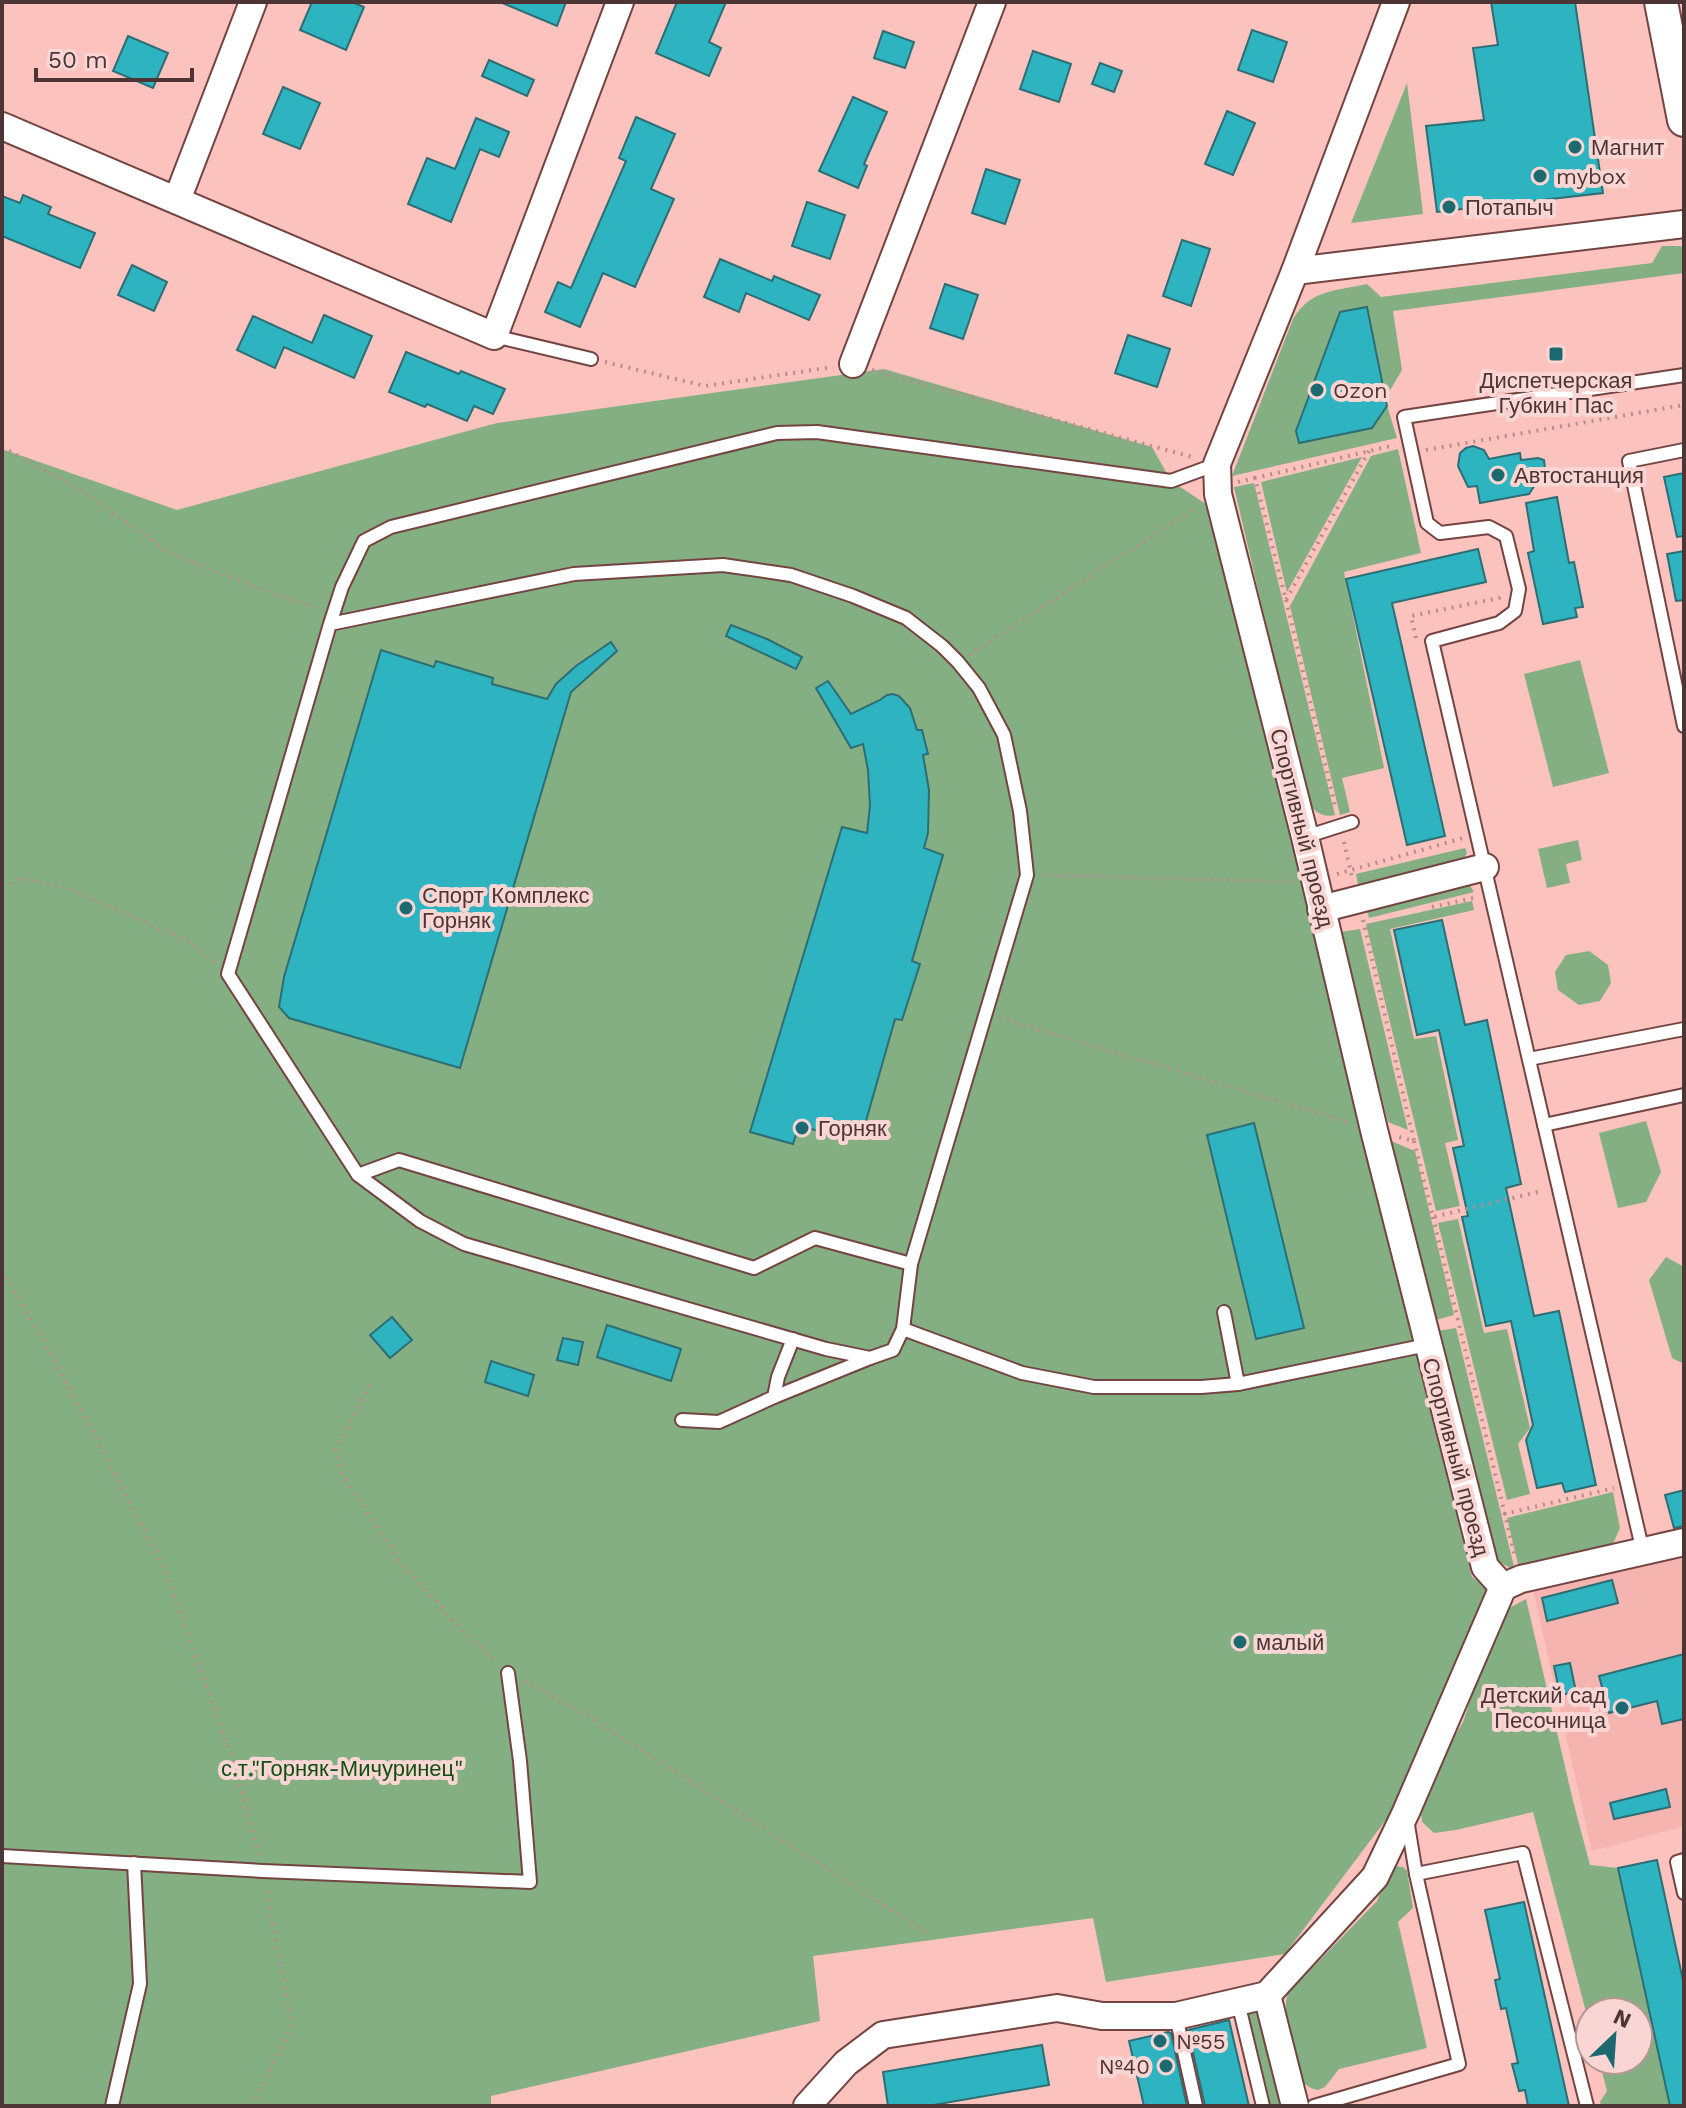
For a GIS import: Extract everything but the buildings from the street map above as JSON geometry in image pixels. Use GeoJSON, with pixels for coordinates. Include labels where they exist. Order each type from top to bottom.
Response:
{"type":"FeatureCollection","features":[{"type":"Feature","properties":{"kind":"street"},"geometry":{"type":"LineString","coordinates":[[177,200],[253,2]]}},
{"type":"Feature","properties":{"kind":"street"},"geometry":{"type":"LineString","coordinates":[[2,126],[494,336],[620,2]]}},
{"type":"Feature","properties":{"kind":"street"},"geometry":{"type":"LineString","coordinates":[[853,364],[992,2]]}},
{"type":"Feature","properties":{"kind":"street","name":"Спортивный проезд"},"geometry":{"type":"LineString","coordinates":[[1396,2],[1295,271],[1217,464],[1218,494],[1305,837],[1427,1345],[1485,1567],[1512,1583]]}},
{"type":"Feature","properties":{"kind":"street"},"geometry":{"type":"LineString","coordinates":[[1661,2],[1684,120]]}},
{"type":"Feature","properties":{"kind":"street"},"geometry":{"type":"LineString","coordinates":[[1295,271],[1684,224]]}},
{"type":"Feature","properties":{"kind":"street"},"geometry":{"type":"LineString","coordinates":[[1321,909],[1485,867]]}},
{"type":"Feature","properties":{"kind":"street"},"geometry":{"type":"LineString","coordinates":[[807,2106],[846,2063],[883,2035],[1057,2008],[1102,2016],[1176,2016],[1267,1995],[1375,1877],[1512,1583],[1684,1542]]}},
{"type":"Feature","properties":{"kind":"street"},"geometry":{"type":"LineString","coordinates":[[1267,1995],[1295,2106]]}},
{"type":"Feature","properties":{"kind":"lane"},"geometry":{"type":"LineString","coordinates":[[494,336],[591,359]]}},
{"type":"Feature","properties":{"kind":"lane"},"geometry":{"type":"LineString","coordinates":[[1643,1552],[1432,641],[1499,623],[1515,611],[1519,589],[1506,536],[1489,527],[1440,533],[1427,523],[1404,417],[1684,375]]}},
{"type":"Feature","properties":{"kind":"lane"},"geometry":{"type":"LineString","coordinates":[[870,1358],[826,1349],[464,1244],[420,1221],[358,1175],[228,974],[342,587],[364,541],[391,527],[777,433],[817,432],[1171,481],[1217,464]]}},
{"type":"Feature","properties":{"kind":"lane"},"geometry":{"type":"LineString","coordinates":[[1684,450],[1629,461],[1684,726]]}},
{"type":"Feature","properties":{"kind":"lane"},"geometry":{"type":"LineString","coordinates":[[332,619],[574,574],[723,565],[791,575],[906,618],[958,662],[979,688],[1004,735],[1020,811],[1027,875],[911,1264],[903,1329],[893,1350],[719,1422],[682,1420]]}},
{"type":"Feature","properties":{"kind":"lane"},"geometry":{"type":"LineString","coordinates":[[1305,837],[1346,824]]}},
{"type":"Feature","properties":{"kind":"lane"},"geometry":{"type":"LineString","coordinates":[[1529,1059],[1684,1029]]}},
{"type":"Feature","properties":{"kind":"lane"},"geometry":{"type":"LineString","coordinates":[[1544,1125],[1684,1095]]}},
{"type":"Feature","properties":{"kind":"lane"},"geometry":{"type":"LineString","coordinates":[[358,1175],[399,1160],[754,1268],[815,1238],[911,1264]]}},
{"type":"Feature","properties":{"kind":"lane"},"geometry":{"type":"LineString","coordinates":[[1224,1312],[1238,1384]]}},
{"type":"Feature","properties":{"kind":"lane"},"geometry":{"type":"LineString","coordinates":[[903,1329],[1022,1373],[1094,1387],[1238,1384],[1427,1345]]}},
{"type":"Feature","properties":{"kind":"lane"},"geometry":{"type":"LineString","coordinates":[[774,1397],[778,1377],[793,1339]]}},
{"type":"Feature","properties":{"kind":"lane"},"geometry":{"type":"LineString","coordinates":[[2,1856],[530,1882],[520,1761],[508,1673]]}},
{"type":"Feature","properties":{"kind":"lane"},"geometry":{"type":"LineString","coordinates":[[1314,2106],[1459,2064],[1416,1874],[1406,1812]]}},
{"type":"Feature","properties":{"kind":"lane"},"geometry":{"type":"LineString","coordinates":[[1416,1874],[1523,1853],[1587,2106]]}},
{"type":"Feature","properties":{"kind":"lane"},"geometry":{"type":"LineString","coordinates":[[1684,1860],[1677,1862],[1684,1893]]}},
{"type":"Feature","properties":{"kind":"lane"},"geometry":{"type":"LineString","coordinates":[[112,2106],[140,1984],[134,1863]]}},
{"type":"Feature","properties":{"kind":"lane"},"geometry":{"type":"LineString","coordinates":[[1238,2002],[1263,2106]]}},
{"type":"Feature","properties":{"kind":"lane"},"geometry":{"type":"LineString","coordinates":[[1176,2016],[1196,2106]]}},
{"type":"Feature","properties":{"kind":"path"},"geometry":{"type":"LineString","coordinates":[[591,359],[705,386],[853,364],[1217,464]]}},
{"type":"Feature","properties":{"kind":"path"},"geometry":{"type":"LineString","coordinates":[[1512,1583],[1504,1514],[1350,869],[1346,824],[1255,478],[1395,445],[1412,452],[1684,405]]}},
{"type":"Feature","properties":{"kind":"path"},"geometry":{"type":"LineString","coordinates":[[2,447],[78,488],[171,554],[332,619]]}},
{"type":"Feature","properties":{"kind":"path"},"geometry":{"type":"LineString","coordinates":[[1286,600],[1369,451]]}},
{"type":"Feature","properties":{"kind":"path"},"geometry":{"type":"LineString","coordinates":[[958,662],[1218,494]]}},
{"type":"Feature","properties":{"kind":"path"},"geometry":{"type":"LineString","coordinates":[[1027,875],[1315,882],[1350,869],[1477,834]]}},
{"type":"Feature","properties":{"kind":"path"},"geometry":{"type":"LineString","coordinates":[[2,887],[21,878],[70,889],[190,942],[228,974]]}},
{"type":"Feature","properties":{"kind":"path"},"geometry":{"type":"LineString","coordinates":[[987,1014],[1414,1141]]}},
{"type":"Feature","properties":{"kind":"path"},"geometry":{"type":"LineString","coordinates":[[1433,1217],[1546,1190]]}},
{"type":"Feature","properties":{"kind":"path"},"geometry":{"type":"LineString","coordinates":[[2,1270],[61,1372],[162,1563],[235,1767],[263,1871],[292,2025],[252,2106]]}},
{"type":"Feature","properties":{"kind":"path"},"geometry":{"type":"LineString","coordinates":[[370,1385],[336,1450],[343,1476],[399,1560],[462,1630],[508,1673],[588,1716],[929,1934]]}},
{"type":"Feature","properties":{"kind":"path"},"geometry":{"type":"LineString","coordinates":[[1504,1514],[1627,1485]]}},
{"type":"Feature","properties":{"kind":"shaded area","name":"Детский сад Песочница"},"geometry":{"type":"Polygon","coordinates":[[[1684,1556],[1684,1826],[1592,1851],[1533,1590],[1684,1556]]]}},
{"type":"Feature","properties":{"kind":"green space"},"geometry":{"type":"Polygon","coordinates":[[[1407,83],[1423,214],[1351,223],[1407,83]]]}},
{"type":"Feature","properties":{"kind":"green space"},"geometry":{"type":"Polygon","coordinates":[[[1662,246],[1684,248],[1684,273],[1393,311],[1402,370],[1385,399],[1397,438],[1232,476],[1293,319],[1316,297],[1367,284],[1381,297],[1652,263],[1662,246]]]}},
{"type":"Feature","properties":{"kind":"green space","name":"Горняк"},"geometry":{"type":"Polygon","coordinates":[[[884,369],[1152,447],[1171,481],[1212,508],[1415,1318],[1423,1381],[1472,1577],[1493,1592],[1388,1817],[1285,1954],[1106,1982],[1093,1918],[813,1956],[820,2021],[491,2096],[491,2106],[2,2106],[2,449],[177,510],[497,423],[884,369]]]}},
{"type":"Feature","properties":{"kind":"green space"},"geometry":{"type":"Polygon","coordinates":[[[1398,449],[1421,553],[1344,572],[1384,768],[1342,778],[1350,812],[1340,815],[1290,606],[1371,456],[1398,449]]]}},
{"type":"Feature","properties":{"kind":"green space"},"geometry":{"type":"Polygon","coordinates":[[[1362,457],[1287,592],[1261,482],[1362,457]]]}},
{"type":"Feature","properties":{"kind":"green space"},"geometry":{"type":"Polygon","coordinates":[[[1254,483],[1335,815],[1318,813],[1307,799],[1234,487],[1254,483]]]}},
{"type":"Feature","properties":{"kind":"green space"},"geometry":{"type":"Polygon","coordinates":[[[1580,660],[1609,773],[1553,787],[1524,674],[1580,660]]]}},
{"type":"Feature","properties":{"kind":"green space"},"geometry":{"type":"Polygon","coordinates":[[[1578,840],[1582,860],[1566,864],[1570,883],[1547,888],[1538,849],[1578,840]]]}},
{"type":"Feature","properties":{"kind":"green space"},"geometry":{"type":"Polygon","coordinates":[[[1465,848],[1467,853],[1462,861],[1359,889],[1356,874],[1465,848]]]}},
{"type":"Feature","properties":{"kind":"green space"},"geometry":{"type":"Polygon","coordinates":[[[1468,882],[1474,892],[1369,918],[1365,903],[1468,882]]]}},
{"type":"Feature","properties":{"kind":"green space"},"geometry":{"type":"Polygon","coordinates":[[[1472,901],[1474,910],[1390,929],[1414,1039],[1436,1036],[1458,1140],[1445,1143],[1460,1206],[1436,1211],[1366,924],[1472,901]]]}},
{"type":"Feature","properties":{"kind":"green space"},"geometry":{"type":"Polygon","coordinates":[[[1360,929],[1408,1130],[1388,1122],[1340,932],[1360,929]]]}},
{"type":"Feature","properties":{"kind":"green space"},"geometry":{"type":"Polygon","coordinates":[[[1589,951],[1608,965],[1611,983],[1600,1001],[1579,1005],[1558,990],[1555,972],[1566,955],[1589,951]]]}},
{"type":"Feature","properties":{"kind":"green space"},"geometry":{"type":"Polygon","coordinates":[[[1646,1121],[1661,1172],[1646,1202],[1618,1208],[1599,1133],[1646,1121]]]}},
{"type":"Feature","properties":{"kind":"green space"},"geometry":{"type":"Polygon","coordinates":[[[1391,1141],[1415,1151],[1454,1315],[1436,1320],[1391,1141]]]}},
{"type":"Feature","properties":{"kind":"green space"},"geometry":{"type":"Polygon","coordinates":[[[1458,1219],[1484,1333],[1507,1329],[1530,1428],[1518,1444],[1530,1494],[1507,1500],[1438,1223],[1458,1219]]]}},
{"type":"Feature","properties":{"kind":"green space"},"geometry":{"type":"Polygon","coordinates":[[[1666,1257],[1684,1267],[1684,1364],[1672,1358],[1649,1280],[1666,1257]]]}},
{"type":"Feature","properties":{"kind":"green space"},"geometry":{"type":"Polygon","coordinates":[[[1456,1328],[1515,1571],[1493,1558],[1437,1331],[1456,1328]]]}},
{"type":"Feature","properties":{"kind":"green space"},"geometry":{"type":"Polygon","coordinates":[[[1613,1492],[1620,1528],[1612,1546],[1519,1568],[1507,1518],[1613,1492]]]}},
{"type":"Feature","properties":{"kind":"green space"},"geometry":{"type":"Polygon","coordinates":[[[1526,1599],[1590,1865],[1618,1868],[1646,1996],[1582,1996],[1533,1812],[1434,1833],[1422,1822],[1419,1797],[1463,1722],[1500,1613],[1526,1599]]]}},
{"type":"Feature","properties":{"kind":"green space"},"geometry":{"type":"Polygon","coordinates":[[[1396,1866],[1407,1871],[1413,1908],[1398,1922],[1427,2048],[1339,2069],[1325,2087],[1318,2090],[1312,2088],[1300,2078],[1292,2047],[1286,2013],[1288,1993],[1377,1901],[1391,1868],[1396,1866]]]}},
{"type":"Feature","properties":{"kind":"green space"},"geometry":{"type":"Polygon","coordinates":[[[1256,2004],[1283,2106],[1268,2106],[1247,2011],[1256,2004]]]}},
{"type":"Feature","properties":{"kind":"green space"},"geometry":{"type":"Polygon","coordinates":[[[1654,2033],[1670,2106],[1601,2106],[1600,2102],[1607,2091],[1603,2076],[1654,2076],[1654,2033]]]}},
{"type":"Feature","properties":{"kind":"place","name":"Магнит"},"geometry":{"type":"Point","coordinates":[1575,147]}},
{"type":"Feature","properties":{"kind":"place","name":"mybox"},"geometry":{"type":"Point","coordinates":[1540,176]}},
{"type":"Feature","properties":{"kind":"place","name":"Потапыч"},"geometry":{"type":"Point","coordinates":[1449,207]}},
{"type":"Feature","properties":{"kind":"place","name":"Диспетчерская Губкин Пас"},"geometry":{"type":"Point","coordinates":[1556,354]}},
{"type":"Feature","properties":{"kind":"place","name":"Ozon"},"geometry":{"type":"Point","coordinates":[1317,390]}},
{"type":"Feature","properties":{"kind":"place","name":"Автостанция"},"geometry":{"type":"Point","coordinates":[1498,475]}},
{"type":"Feature","properties":{"kind":"place","name":"Спорт Комплекс Горняк"},"geometry":{"type":"Point","coordinates":[406,908]}},
{"type":"Feature","properties":{"kind":"place","name":"Горняк"},"geometry":{"type":"Point","coordinates":[802,1128]}},
{"type":"Feature","properties":{"kind":"place","name":"малый"},"geometry":{"type":"Point","coordinates":[1240,1642]}},
{"type":"Feature","properties":{"kind":"place","name":"Детский сад Песочница"},"geometry":{"type":"Point","coordinates":[1622,1708]}},
{"type":"Feature","properties":{"kind":"place","name":"№55"},"geometry":{"type":"Point","coordinates":[1160,2041]}},
{"type":"Feature","properties":{"kind":"place","name":"№40"},"geometry":{"type":"Point","coordinates":[1166,2066]}},
{"type":"Feature","properties":{"kind":"park label","name":"с.т.\"Горняк-Мичуринец\""},"geometry":{"type":"Point","coordinates":[342,1768]}}]}
